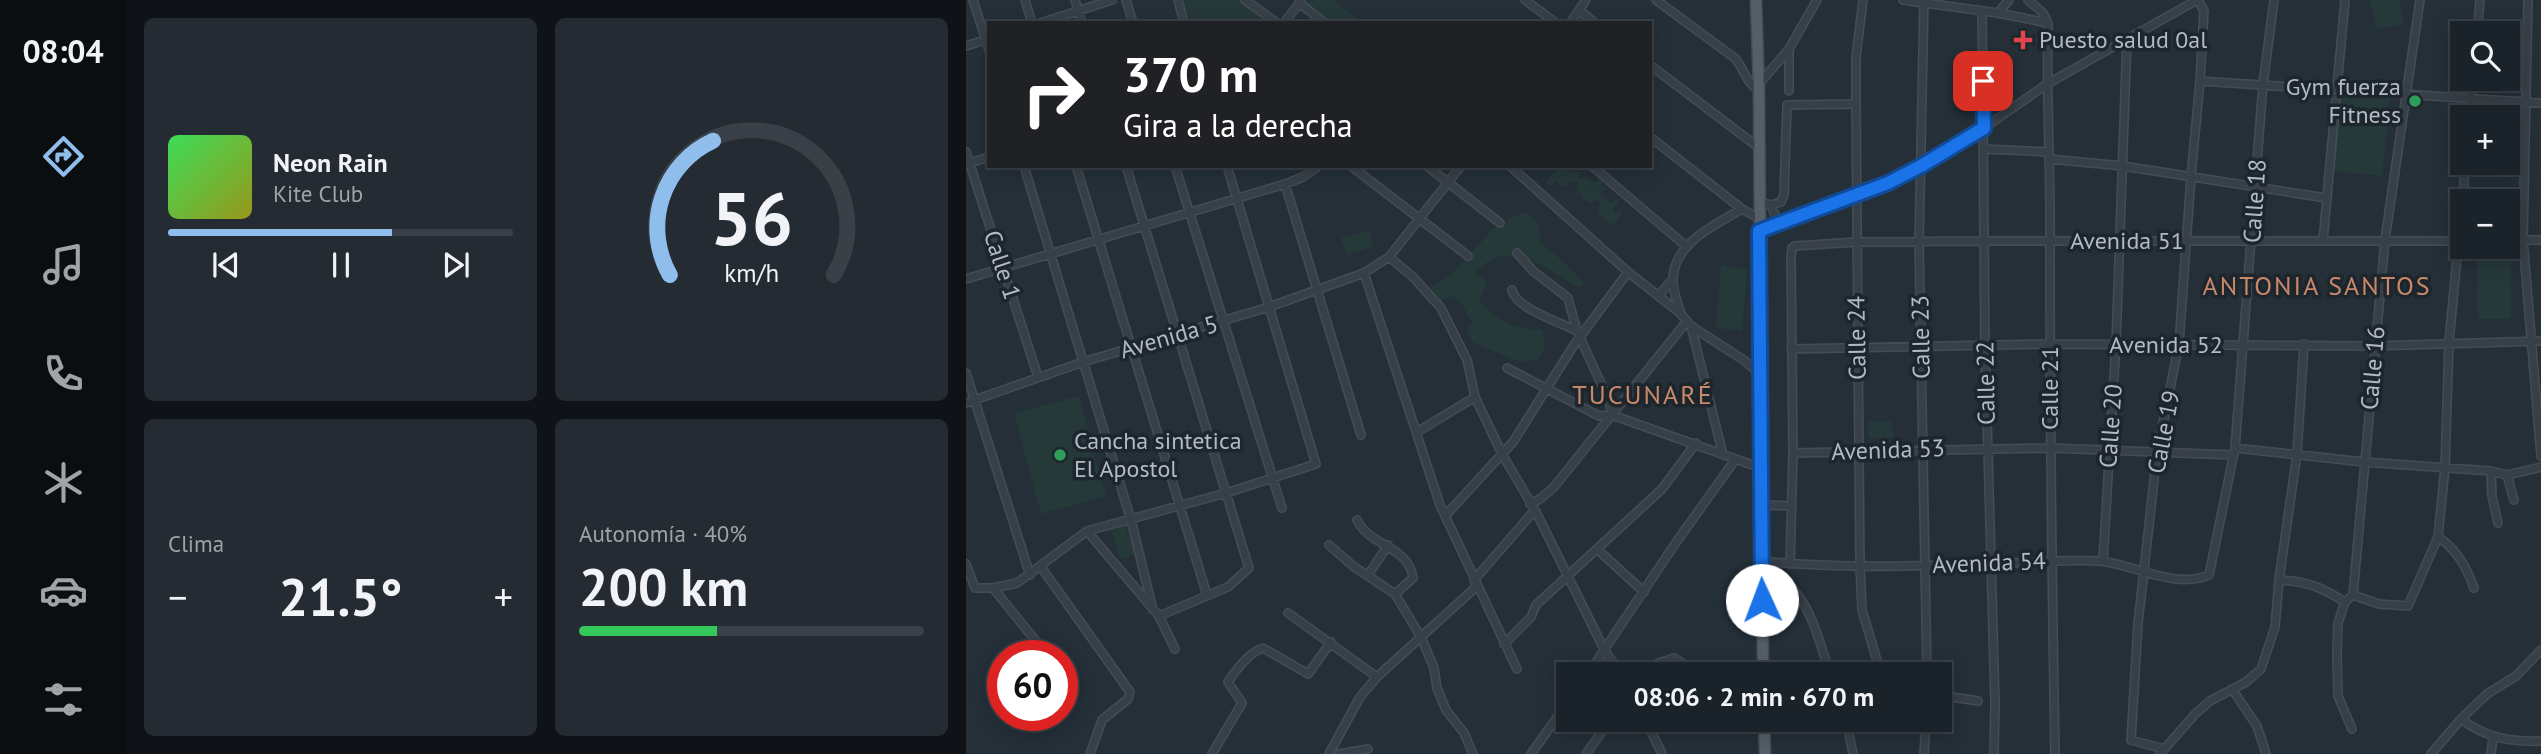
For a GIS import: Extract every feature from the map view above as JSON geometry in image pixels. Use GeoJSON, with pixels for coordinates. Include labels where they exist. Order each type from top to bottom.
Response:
{"type":"FeatureCollection","features":[{"type":"Feature","properties":{"kind":"main road"},"geometry":{"type":"LineString","coordinates":[[1756,0],[1763,662]]}},
{"type":"Feature","properties":{"kind":"main road"},"geometry":{"type":"LineString","coordinates":[[1764,732],[1765,754]]}},
{"type":"Feature","properties":{"kind":"street"},"geometry":{"type":"LineString","coordinates":[[966,46],[987,39],[973,0]]}},
{"type":"Feature","properties":{"kind":"street"},"geometry":{"type":"LineString","coordinates":[[1025,0],[1031,21]]}},
{"type":"Feature","properties":{"kind":"street"},"geometry":{"type":"LineString","coordinates":[[1075,0],[1081,21]]}},
{"type":"Feature","properties":{"kind":"street"},"geometry":{"type":"LineString","coordinates":[[1046,21],[1112,0]]}},
{"type":"Feature","properties":{"kind":"street"},"geometry":{"type":"LineString","coordinates":[[1126,0],[1132,21]]}},
{"type":"Feature","properties":{"kind":"street"},"geometry":{"type":"LineString","coordinates":[[1178,0],[1183,21]]}},
{"type":"Feature","properties":{"kind":"street"},"geometry":{"type":"LineString","coordinates":[[1245,0],[1274,21]]}},
{"type":"Feature","properties":{"kind":"street"},"geometry":{"type":"LineString","coordinates":[[1525,0],[1553,21]]}},
{"type":"Feature","properties":{"kind":"street"},"geometry":{"type":"LineString","coordinates":[[1571,21],[1586,0]]}},
{"type":"Feature","properties":{"kind":"street"},"geometry":{"type":"LineString","coordinates":[[1656,0],[1736,59],[1748,82],[1758,87],[1789,49],[1817,0]]}},
{"type":"Feature","properties":{"kind":"street","name":"Calle 24"},"geometry":{"type":"LineString","coordinates":[[1863,0],[1856,57],[1860,565],[1862,610],[1877,662]]}},
{"type":"Feature","properties":{"kind":"street"},"geometry":{"type":"LineString","coordinates":[[1903,0],[2048,23]]}},
{"type":"Feature","properties":{"kind":"street"},"geometry":{"type":"LineString","coordinates":[[1998,13],[2009,0]]}},
{"type":"Feature","properties":{"kind":"street"},"geometry":{"type":"LineString","coordinates":[[2028,0],[2043,13],[2048,23]]}},
{"type":"Feature","properties":{"kind":"street"},"geometry":{"type":"LineString","coordinates":[[1759,231],[1856,197],[1921,166],[1984,128],[2047,84],[2197,0]]}},
{"type":"Feature","properties":{"kind":"street","name":"Calle 19"},"geometry":{"type":"LineString","coordinates":[[2162,752],[2131,740],[2138,624],[2157,453],[2179,344],[2204,11],[2197,0]]}},
{"type":"Feature","properties":{"kind":"street","name":"Calle 18"},"geometry":{"type":"LineString","coordinates":[[2211,569],[2235,451],[2263,84],[2274,0]]}},
{"type":"Feature","properties":{"kind":"street"},"geometry":{"type":"LineString","coordinates":[[2323,241],[2345,0]]}},
{"type":"Feature","properties":{"kind":"street","name":"Calle 16"},"geometry":{"type":"LineString","coordinates":[[2353,595],[2385,240],[2420,0]]}},
{"type":"Feature","properties":{"kind":"street"},"geometry":{"type":"LineString","coordinates":[[2478,21],[2480,0]]}},
{"type":"Feature","properties":{"kind":"street"},"geometry":{"type":"LineString","coordinates":[[2528,0],[2524,240],[2541,456]]}},
{"type":"Feature","properties":{"kind":"street"},"geometry":{"type":"LineString","coordinates":[[1286,21],[1300,2],[1323,21]]}},
{"type":"Feature","properties":{"kind":"street","name":"Calle 23"},"geometry":{"type":"LineString","coordinates":[[1924,2],[1919,243],[1927,662]]}},
{"type":"Feature","properties":{"kind":"street"},"geometry":{"type":"LineString","coordinates":[[1579,10],[1593,21]]}},
{"type":"Feature","properties":{"kind":"street","name":"Calle 22"},"geometry":{"type":"LineString","coordinates":[[1982,11],[1985,149],[1983,241],[1994,754]]}},
{"type":"Feature","properties":{"kind":"street","name":"Calle 21"},"geometry":{"type":"LineString","coordinates":[[2048,23],[2051,561],[2055,754]]}},
{"type":"Feature","properties":{"kind":"street","name":"Calle 20"},"geometry":{"type":"LineString","coordinates":[[2103,561],[2116,344],[2127,38]]}},
{"type":"Feature","properties":{"kind":"street"},"geometry":{"type":"LineString","coordinates":[[1789,49],[1789,91]]}},
{"type":"Feature","properties":{"kind":"street"},"geometry":{"type":"LineString","coordinates":[[1652,67],[1758,147]]}},
{"type":"Feature","properties":{"kind":"street"},"geometry":{"type":"LineString","coordinates":[[2200,81],[2541,103]]}},
{"type":"Feature","properties":{"kind":"street"},"geometry":{"type":"LineString","coordinates":[[2470,105],[2471,91]]}},
{"type":"Feature","properties":{"kind":"street"},"geometry":{"type":"LineString","coordinates":[[1758,201],[1771,205],[1781,202],[1784,195],[1787,105],[1856,104]]}},
{"type":"Feature","properties":{"kind":"street"},"geometry":{"type":"LineString","coordinates":[[1652,138],[1742,209],[1758,218]]}},
{"type":"Feature","properties":{"kind":"street"},"geometry":{"type":"LineString","coordinates":[[1985,149],[2049,155],[2326,198]]}},
{"type":"Feature","properties":{"kind":"street","name":"Calle 1"},"geometry":{"type":"LineString","coordinates":[[966,152],[1038,377]]}},
{"type":"Feature","properties":{"kind":"street"},"geometry":{"type":"LineString","coordinates":[[968,164],[987,158]]}},
{"type":"Feature","properties":{"kind":"street"},"geometry":{"type":"LineString","coordinates":[[1025,168],[1131,520],[1156,613]]}},
{"type":"Feature","properties":{"kind":"street"},"geometry":{"type":"LineString","coordinates":[[1077,168],[1207,595]]}},
{"type":"Feature","properties":{"kind":"street"},"geometry":{"type":"LineString","coordinates":[[1127,168],[1249,568],[1228,587],[1156,613]]}},
{"type":"Feature","properties":{"kind":"street"},"geometry":{"type":"LineString","coordinates":[[1176,168],[1282,508]]}},
{"type":"Feature","properties":{"kind":"street"},"geometry":{"type":"LineString","coordinates":[[966,564],[975,588],[993,588],[1017,583],[1087,531],[1226,493],[1316,464],[1228,168]]}},
{"type":"Feature","properties":{"kind":"street"},"geometry":{"type":"LineString","coordinates":[[966,279],[1285,184],[1316,168]]}},
{"type":"Feature","properties":{"kind":"street"},"geometry":{"type":"LineString","coordinates":[[1354,168],[1468,256]]}},
{"type":"Feature","properties":{"kind":"street"},"geometry":{"type":"LineString","coordinates":[[1430,168],[1500,223]]}},
{"type":"Feature","properties":{"kind":"street","name":"Avenida 5"},"geometry":{"type":"LineString","coordinates":[[970,402],[1083,362],[1269,307],[1367,271],[1389,257],[1459,168]]}},
{"type":"Feature","properties":{"kind":"street"},"geometry":{"type":"LineString","coordinates":[[1512,168],[1689,323],[1760,374]]}},
{"type":"Feature","properties":{"kind":"street"},"geometry":{"type":"LineString","coordinates":[[1594,168],[1687,247]]}},
{"type":"Feature","properties":{"kind":"street"},"geometry":{"type":"LineString","coordinates":[[1285,184],[1360,435]]}},
{"type":"Feature","properties":{"kind":"street"},"geometry":{"type":"LineString","coordinates":[[1771,205],[1778,223]]}},
{"type":"Feature","properties":{"kind":"street"},"geometry":{"type":"LineString","coordinates":[[1680,313],[1673,279],[1678,260],[1687,247],[1703,233],[1742,209]]}},
{"type":"Feature","properties":{"kind":"street"},"geometry":{"type":"LineString","coordinates":[[2520,240],[2541,240]]}},
{"type":"Feature","properties":{"kind":"street","name":"Avenida 51"},"geometry":{"type":"LineString","coordinates":[[1791,349],[1792,248],[1800,245],[1983,241],[2450,241]]}},
{"type":"Feature","properties":{"kind":"street"},"geometry":{"type":"LineString","coordinates":[[1517,253],[1533,271],[1568,298],[1578,335],[1609,401],[1612,415]]}},
{"type":"Feature","properties":{"kind":"street"},"geometry":{"type":"LineString","coordinates":[[1389,257],[1413,277],[1441,308],[1467,360],[1475,397],[1502,454],[1613,662]]}},
{"type":"Feature","properties":{"kind":"street"},"geometry":{"type":"LineString","coordinates":[[2352,730],[2338,696],[2338,623],[2345,602],[2353,595],[2379,604],[2408,606],[2438,537],[2445,468],[2449,342],[2459,259]]}},
{"type":"Feature","properties":{"kind":"street"},"geometry":{"type":"LineString","coordinates":[[1367,271],[1445,516],[1517,669]]}},
{"type":"Feature","properties":{"kind":"street"},"geometry":{"type":"LineString","coordinates":[[1445,516],[1525,425],[1578,335],[1628,272]]}},
{"type":"Feature","properties":{"kind":"street"},"geometry":{"type":"LineString","coordinates":[[1658,296],[1673,279]]}},
{"type":"Feature","properties":{"kind":"street"},"geometry":{"type":"LineString","coordinates":[[1512,290],[1514,297],[1527,308],[1578,335]]}},
{"type":"Feature","properties":{"kind":"street"},"geometry":{"type":"LineString","coordinates":[[1329,754],[1360,697],[1377,677],[1475,583],[1532,507],[1554,486],[1689,323]]}},
{"type":"Feature","properties":{"kind":"street"},"geometry":{"type":"LineString","coordinates":[[1689,323],[1723,455]]}},
{"type":"Feature","properties":{"kind":"street","name":"Avenida 52"},"geometry":{"type":"LineString","coordinates":[[1791,349],[2050,344],[2375,346],[2541,341]]}},
{"type":"Feature","properties":{"kind":"street"},"geometry":{"type":"LineString","coordinates":[[2162,752],[2210,701],[2246,682],[2261,669],[2275,627],[2297,454],[2304,344]]}},
{"type":"Feature","properties":{"kind":"street"},"geometry":{"type":"LineString","coordinates":[[1790,564],[1793,453],[1791,349]]}},
{"type":"Feature","properties":{"kind":"street"},"geometry":{"type":"LineString","coordinates":[[1507,368],[1599,416],[1612,415],[1761,468]]}},
{"type":"Feature","properties":{"kind":"street"},"geometry":{"type":"LineString","coordinates":[[966,373],[970,402],[1030,575]]}},
{"type":"Feature","properties":{"kind":"street"},"geometry":{"type":"LineString","coordinates":[[1417,432],[1475,397]]}},
{"type":"Feature","properties":{"kind":"street"},"geometry":{"type":"LineString","coordinates":[[1504,645],[1531,617],[1536,604],[1661,489],[1696,443]]}},
{"type":"Feature","properties":{"kind":"street","name":"Avenida 53"},"geometry":{"type":"LineString","coordinates":[[1793,453],[2050,447],[2157,453],[2235,451],[2297,454],[2364,462],[2491,471],[2507,475],[2541,467]]}},
{"type":"Feature","properties":{"kind":"street"},"geometry":{"type":"LineString","coordinates":[[1597,662],[1735,460]]}},
{"type":"Feature","properties":{"kind":"street"},"geometry":{"type":"LineString","coordinates":[[2491,471],[2492,496],[2498,523]]}},
{"type":"Feature","properties":{"kind":"street"},"geometry":{"type":"LineString","coordinates":[[2507,475],[2514,500]]}},
{"type":"Feature","properties":{"kind":"street"},"geometry":{"type":"LineString","coordinates":[[1761,505],[1792,506]]}},
{"type":"Feature","properties":{"kind":"street"},"geometry":{"type":"LineString","coordinates":[[1357,520],[1365,532],[1399,553],[1413,575],[1395,594]]}},
{"type":"Feature","properties":{"kind":"street"},"geometry":{"type":"LineString","coordinates":[[1087,531],[1156,613],[1175,649]]}},
{"type":"Feature","properties":{"kind":"street"},"geometry":{"type":"LineString","coordinates":[[2438,537],[2445,541],[2462,561],[2474,588]]}},
{"type":"Feature","properties":{"kind":"street"},"geometry":{"type":"LineString","coordinates":[[1329,545],[1395,594],[1421,636],[1434,668],[1437,688],[1447,710],[1464,733],[1473,754]]}},
{"type":"Feature","properties":{"kind":"street"},"geometry":{"type":"LineString","coordinates":[[1368,575],[1388,545]]}},
{"type":"Feature","properties":{"kind":"street"},"geometry":{"type":"LineString","coordinates":[[1597,550],[1644,592]]}},
{"type":"Feature","properties":{"kind":"street","name":"Avenida 54"},"geometry":{"type":"LineString","coordinates":[[1761,562],[1924,565],[2103,561],[2144,574],[2175,578],[2206,577],[2211,569]]}},
{"type":"Feature","properties":{"kind":"street"},"geometry":{"type":"LineString","coordinates":[[1761,562],[1780,575],[1809,609],[1826,662]]}},
{"type":"Feature","properties":{"kind":"street"},"geometry":{"type":"LineString","coordinates":[[1041,567],[1130,692],[1128,699],[1102,720],[1090,754]]}},
{"type":"Feature","properties":{"kind":"street"},"geometry":{"type":"LineString","coordinates":[[2279,580],[2302,581],[2345,602]]}},
{"type":"Feature","properties":{"kind":"street"},"geometry":{"type":"LineString","coordinates":[[993,588],[1035,640]]}},
{"type":"Feature","properties":{"kind":"street"},"geometry":{"type":"LineString","coordinates":[[1288,613],[1377,677]]}},
{"type":"Feature","properties":{"kind":"street"},"geometry":{"type":"LineString","coordinates":[[1212,754],[1242,703],[1228,682],[1249,657],[1258,649],[1263,649],[1308,674],[1331,642]]}},
{"type":"Feature","properties":{"kind":"street"},"geometry":{"type":"LineString","coordinates":[[2431,754],[2487,694],[2516,676],[2541,650]]}},
{"type":"Feature","properties":{"kind":"street"},"geometry":{"type":"LineString","coordinates":[[1663,662],[1674,658],[1680,662]]}},
{"type":"Feature","properties":{"kind":"street"},"geometry":{"type":"LineString","coordinates":[[2232,689],[2257,726],[2266,754]]}},
{"type":"Feature","properties":{"kind":"street"},"geometry":{"type":"LineString","coordinates":[[1952,697],[1978,701]]}},
{"type":"Feature","properties":{"kind":"street"},"geometry":{"type":"LineString","coordinates":[[1531,754],[1556,718]]}},
{"type":"Feature","properties":{"kind":"street"},"geometry":{"type":"LineString","coordinates":[[2461,719],[2474,729],[2493,737],[2515,742],[2541,741]]}},
{"type":"Feature","properties":{"kind":"street"},"geometry":{"type":"LineString","coordinates":[[1586,754],[1602,732]]}},
{"type":"Feature","properties":{"kind":"street"},"geometry":{"type":"LineString","coordinates":[[1651,732],[1662,754]]}},
{"type":"Feature","properties":{"kind":"street"},"geometry":{"type":"LineString","coordinates":[[1849,732],[1853,754]]}},
{"type":"Feature","properties":{"kind":"street"},"geometry":{"type":"LineString","coordinates":[[1924,754],[1926,732]]}},
{"type":"Feature","properties":{"kind":"street"},"geometry":{"type":"LineString","coordinates":[[2491,754],[2493,737]]}},
{"type":"Feature","properties":{"kind":"street"},"geometry":{"type":"LineString","coordinates":[[1339,754],[1368,749]]}},
{"type":"Feature","properties":{"kind":"shaded area"},"geometry":{"type":"Polygon","coordinates":[[[1183,0],[1240,0],[1268,21],[1189,21],[1183,0]]]}},
{"type":"Feature","properties":{"kind":"shaded area"},"geometry":{"type":"Polygon","coordinates":[[[1308,0],[1333,0],[1361,21],[1331,21],[1306,3],[1308,0]]]}},
{"type":"Feature","properties":{"kind":"shaded area"},"geometry":{"type":"Polygon","coordinates":[[[2370,0],[2399,0],[2403,24],[2376,29],[2370,0]]]}},
{"type":"Feature","properties":{"kind":"shaded area"},"geometry":{"type":"Polygon","coordinates":[[[2341,93],[2390,98],[2382,176],[2333,171],[2341,93]]]}},
{"type":"Feature","properties":{"kind":"shaded area"},"geometry":{"type":"Polygon","coordinates":[[[1558,168],[1569,172],[1572,169],[1581,171],[1578,178],[1583,176],[1596,183],[1600,178],[1604,181],[1601,185],[1606,189],[1600,193],[1611,204],[1615,198],[1619,202],[1613,210],[1622,212],[1614,226],[1598,214],[1600,202],[1597,200],[1590,203],[1578,193],[1578,181],[1572,183],[1570,180],[1563,187],[1556,181],[1551,187],[1545,182],[1558,168]]]}},
{"type":"Feature","properties":{"kind":"shaded area"},"geometry":{"type":"Polygon","coordinates":[[[1525,212],[1539,224],[1540,242],[1584,283],[1578,288],[1540,264],[1519,256],[1498,257],[1474,271],[1487,282],[1479,301],[1486,308],[1514,326],[1542,330],[1545,347],[1537,360],[1520,362],[1472,342],[1467,329],[1473,323],[1460,301],[1454,296],[1437,302],[1422,285],[1431,288],[1454,272],[1494,228],[1525,212]]]}},
{"type":"Feature","properties":{"kind":"shaded area"},"geometry":{"type":"Polygon","coordinates":[[[1369,230],[1374,246],[1347,255],[1341,238],[1369,230]]]}},
{"type":"Feature","properties":{"kind":"shaded area"},"geometry":{"type":"Polygon","coordinates":[[[2478,260],[2511,260],[2511,319],[2478,319],[2478,260]]]}},
{"type":"Feature","properties":{"kind":"shaded area"},"geometry":{"type":"Polygon","coordinates":[[[1721,266],[1747,269],[1742,331],[1716,328],[1721,266]]]}},
{"type":"Feature","properties":{"kind":"shaded area","name":"Cancha sintetica El Apostol"},"geometry":{"type":"Polygon","coordinates":[[[1079,396],[1106,496],[1041,514],[1014,413],[1079,396]]]}},
{"type":"Feature","properties":{"kind":"shaded area"},"geometry":{"type":"Polygon","coordinates":[[[1868,422],[1891,422],[1893,438],[1869,438],[1868,422]]]}},
{"type":"Feature","properties":{"kind":"shaded area"},"geometry":{"type":"Polygon","coordinates":[[[1125,525],[1135,555],[1120,560],[1111,529],[1125,525]]]}},
{"type":"Feature","properties":{"kind":"place","name":"Puesto salud 0al"},"geometry":{"type":"Point","coordinates":[2023,40]}},
{"type":"Feature","properties":{"kind":"place","name":"Gym fuerza Fitness"},"geometry":{"type":"Point","coordinates":[2415,101]}},
{"type":"Feature","properties":{"kind":"place","name":"Cancha sintetica El Apostol"},"geometry":{"type":"Point","coordinates":[1060,455]}},
{"type":"Feature","properties":{"kind":"district","name":"ANTONIA SANTOS"},"geometry":{"type":"Point","coordinates":[2317,286]}},
{"type":"Feature","properties":{"kind":"district","name":"TUCUNARÉ"},"geometry":{"type":"Point","coordinates":[1643,395]}},
{"type":"Feature","properties":{"kind":"route"},"geometry":{"type":"LineString","coordinates":[[1762,600],[1759,231],[1888,183],[1984,128],[1983,81]]}}]}
